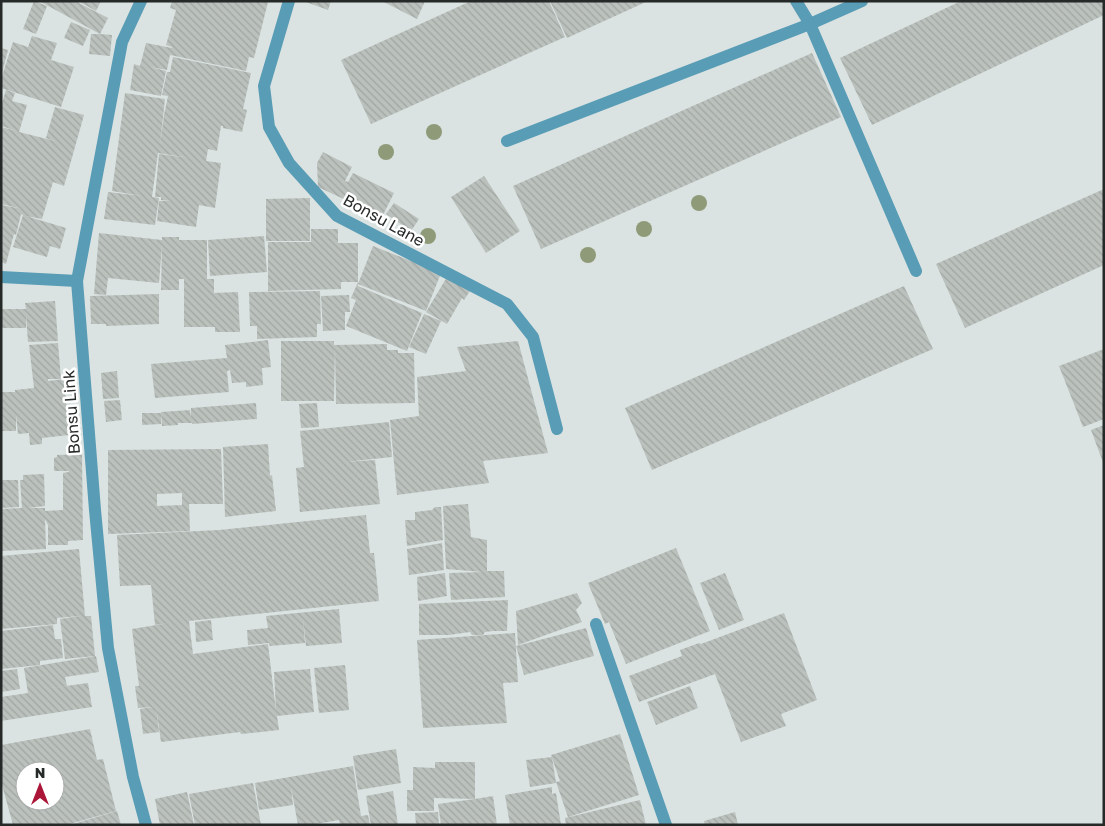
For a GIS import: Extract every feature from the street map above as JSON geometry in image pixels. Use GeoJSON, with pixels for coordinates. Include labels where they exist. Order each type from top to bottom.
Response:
{"type":"FeatureCollection","features":[{"type":"Feature","properties":{"kind":"street","name":"Bonsu Link"},"geometry":{"type":"LineString","coordinates":[[141,1],[122,42],[77,281],[108,648],[133,777],[146,825]]}},
{"type":"Feature","properties":{"kind":"street","name":"Bonsu Lane"},"geometry":{"type":"LineString","coordinates":[[289,1],[264,86],[269,127],[288,163],[337,216],[507,304],[533,338],[557,429]]}},
{"type":"Feature","properties":{"kind":"street"},"geometry":{"type":"LineString","coordinates":[[796,1],[810,24],[916,271]]}},
{"type":"Feature","properties":{"kind":"street"},"geometry":{"type":"LineString","coordinates":[[507,141],[810,24],[862,1]]}},
{"type":"Feature","properties":{"kind":"street"},"geometry":{"type":"LineString","coordinates":[[1,277],[77,281]]}},
{"type":"Feature","properties":{"kind":"street"},"geometry":{"type":"LineString","coordinates":[[596,624],[666,825]]}},
{"type":"Feature","properties":{"kind":"building"},"geometry":{"type":"Polygon","coordinates":[[[34,1],[47,6],[36,34],[23,29],[34,1]]]}},
{"type":"Feature","properties":{"kind":"building"},"geometry":{"type":"Polygon","coordinates":[[[39,1],[75,1],[108,18],[100,34],[39,1]]]}},
{"type":"Feature","properties":{"kind":"building"},"geometry":{"type":"Polygon","coordinates":[[[78,1],[101,1],[96,11],[78,1]]]}},
{"type":"Feature","properties":{"kind":"building"},"geometry":{"type":"Polygon","coordinates":[[[172,1],[268,2],[254,58],[249,57],[246,71],[170,55],[167,70],[150,67],[166,71],[161,96],[130,90],[134,64],[140,66],[146,43],[172,48],[166,45],[176,10],[170,8],[172,1]]]}},
{"type":"Feature","properties":{"kind":"building"},"geometry":{"type":"Polygon","coordinates":[[[303,1],[331,1],[328,10],[303,1]]]}},
{"type":"Feature","properties":{"kind":"building"},"geometry":{"type":"Polygon","coordinates":[[[382,1],[425,1],[417,19],[382,1]]]}},
{"type":"Feature","properties":{"kind":"building"},"geometry":{"type":"Polygon","coordinates":[[[471,1],[549,1],[565,37],[371,124],[341,60],[471,1]]]}},
{"type":"Feature","properties":{"kind":"building"},"geometry":{"type":"Polygon","coordinates":[[[550,1],[648,1],[567,38],[550,1]]]}},
{"type":"Feature","properties":{"kind":"building"},"geometry":{"type":"Polygon","coordinates":[[[961,1],[1104,1],[1104,15],[872,125],[840,58],[961,1]]]}},
{"type":"Feature","properties":{"kind":"building"},"geometry":{"type":"Polygon","coordinates":[[[71,22],[90,30],[83,46],[64,38],[71,22]]]}},
{"type":"Feature","properties":{"kind":"building"},"geometry":{"type":"Polygon","coordinates":[[[91,34],[112,35],[110,56],[89,54],[91,34]]]}},
{"type":"Feature","properties":{"kind":"building"},"geometry":{"type":"Polygon","coordinates":[[[32,36],[57,43],[51,60],[74,67],[61,107],[1,88],[1,79],[13,42],[28,47],[32,36]]]}},
{"type":"Feature","properties":{"kind":"building"},"geometry":{"type":"Polygon","coordinates":[[[1,48],[8,50],[2,73],[1,73],[1,48]]]}},
{"type":"Feature","properties":{"kind":"building"},"geometry":{"type":"Polygon","coordinates":[[[812,53],[841,117],[541,249],[513,186],[812,53]]]}},
{"type":"Feature","properties":{"kind":"building"},"geometry":{"type":"Polygon","coordinates":[[[173,57],[251,73],[243,109],[247,110],[242,132],[221,126],[217,151],[208,149],[206,161],[221,163],[215,208],[199,205],[196,227],[157,221],[159,201],[171,201],[161,200],[161,197],[155,197],[159,154],[190,158],[158,153],[152,197],[159,198],[155,225],[104,219],[108,192],[142,196],[112,191],[125,93],[165,99],[160,145],[168,96],[162,95],[167,72],[170,72],[173,57]]]}},
{"type":"Feature","properties":{"kind":"building"},"geometry":{"type":"Polygon","coordinates":[[[6,90],[15,93],[12,101],[27,105],[19,132],[55,141],[46,138],[55,107],[84,115],[64,186],[53,182],[42,219],[26,216],[66,228],[60,249],[50,246],[47,257],[13,247],[23,215],[21,214],[6,264],[1,262],[1,205],[23,209],[1,204],[1,127],[17,131],[1,126],[1,106],[6,90]]]}},
{"type":"Feature","properties":{"kind":"building"},"geometry":{"type":"Polygon","coordinates":[[[323,152],[352,167],[345,181],[348,182],[353,173],[394,193],[382,217],[318,187],[317,163],[323,152]]]}},
{"type":"Feature","properties":{"kind":"building"},"geometry":{"type":"Polygon","coordinates":[[[484,176],[520,231],[486,253],[451,197],[484,176]]]}},
{"type":"Feature","properties":{"kind":"building"},"geometry":{"type":"Polygon","coordinates":[[[1104,189],[1104,265],[965,328],[936,264],[1104,189]]]}},
{"type":"Feature","properties":{"kind":"building"},"geometry":{"type":"Polygon","coordinates":[[[310,198],[310,241],[266,241],[266,199],[310,198]]]}},
{"type":"Feature","properties":{"kind":"building"},"geometry":{"type":"Polygon","coordinates":[[[394,203],[419,219],[411,231],[386,214],[394,203]]]}},
{"type":"Feature","properties":{"kind":"building"},"geometry":{"type":"Polygon","coordinates":[[[311,229],[338,229],[338,243],[358,243],[358,282],[341,282],[341,289],[268,291],[268,242],[311,242],[311,229]]]}},
{"type":"Feature","properties":{"kind":"building"},"geometry":{"type":"Polygon","coordinates":[[[99,233],[162,240],[162,237],[179,237],[179,240],[207,240],[207,279],[214,279],[214,293],[238,292],[240,332],[215,332],[215,327],[184,327],[184,279],[179,279],[179,290],[161,290],[162,245],[159,283],[108,278],[106,295],[94,294],[99,233]]]}},
{"type":"Feature","properties":{"kind":"building"},"geometry":{"type":"Polygon","coordinates":[[[264,236],[267,272],[210,276],[208,240],[264,236]]]}},
{"type":"Feature","properties":{"kind":"building"},"geometry":{"type":"Polygon","coordinates":[[[373,246],[441,273],[426,311],[358,284],[373,246]]]}},
{"type":"Feature","properties":{"kind":"building"},"geometry":{"type":"Polygon","coordinates":[[[447,277],[470,291],[464,300],[462,298],[447,324],[426,312],[447,277]]]}},
{"type":"Feature","properties":{"kind":"building"},"geometry":{"type":"Polygon","coordinates":[[[358,282],[358,286],[422,313],[407,351],[346,326],[356,300],[351,298],[358,282]]]}},
{"type":"Feature","properties":{"kind":"building"},"geometry":{"type":"Polygon","coordinates":[[[904,286],[933,349],[652,470],[625,408],[904,286]]]}},
{"type":"Feature","properties":{"kind":"building"},"geometry":{"type":"Polygon","coordinates":[[[320,291],[321,324],[317,324],[317,337],[257,339],[257,326],[250,326],[249,292],[320,291]]]}},
{"type":"Feature","properties":{"kind":"building"},"geometry":{"type":"Polygon","coordinates":[[[159,294],[159,324],[106,326],[106,324],[91,324],[90,296],[159,294]]]}},
{"type":"Feature","properties":{"kind":"building"},"geometry":{"type":"Polygon","coordinates":[[[349,295],[350,312],[345,312],[345,330],[323,331],[321,296],[349,295]]]}},
{"type":"Feature","properties":{"kind":"building"},"geometry":{"type":"Polygon","coordinates":[[[55,301],[58,341],[28,342],[26,315],[26,328],[1,328],[1,309],[26,309],[25,303],[55,301]]]}},
{"type":"Feature","properties":{"kind":"building"},"geometry":{"type":"Polygon","coordinates":[[[424,314],[441,321],[426,354],[409,347],[424,314]]]}},
{"type":"Feature","properties":{"kind":"building"},"geometry":{"type":"Polygon","coordinates":[[[268,340],[271,367],[262,368],[263,385],[246,387],[246,382],[232,383],[230,370],[227,371],[229,392],[155,398],[151,364],[227,358],[225,345],[268,340]]]}},
{"type":"Feature","properties":{"kind":"building"},"geometry":{"type":"Polygon","coordinates":[[[281,341],[334,341],[334,345],[387,344],[387,350],[398,350],[398,353],[414,353],[415,403],[336,404],[335,348],[334,401],[281,401],[281,341]]]}},
{"type":"Feature","properties":{"kind":"building"},"geometry":{"type":"Polygon","coordinates":[[[518,341],[548,453],[483,461],[489,483],[397,495],[390,420],[419,416],[417,377],[466,371],[457,347],[518,341]]]}},
{"type":"Feature","properties":{"kind":"building"},"geometry":{"type":"Polygon","coordinates":[[[58,343],[61,379],[48,379],[48,381],[64,379],[69,435],[42,438],[42,444],[30,445],[29,433],[18,434],[16,415],[16,431],[1,431],[1,392],[15,392],[15,390],[34,388],[29,345],[58,343]]]}},
{"type":"Feature","properties":{"kind":"building"},"geometry":{"type":"Polygon","coordinates":[[[1104,349],[1104,419],[1083,427],[1059,366],[1104,349]]]}},
{"type":"Feature","properties":{"kind":"building"},"geometry":{"type":"Polygon","coordinates":[[[117,371],[119,398],[103,399],[101,373],[117,371]]]}},
{"type":"Feature","properties":{"kind":"building"},"geometry":{"type":"Polygon","coordinates":[[[120,400],[122,420],[106,422],[104,401],[120,400]]]}},
{"type":"Feature","properties":{"kind":"building"},"geometry":{"type":"Polygon","coordinates":[[[256,403],[257,419],[192,424],[178,423],[178,425],[162,426],[161,412],[190,410],[191,418],[191,408],[256,403]]]}},
{"type":"Feature","properties":{"kind":"building"},"geometry":{"type":"Polygon","coordinates":[[[317,403],[319,427],[301,428],[299,404],[317,403]]]}},
{"type":"Feature","properties":{"kind":"building"},"geometry":{"type":"Polygon","coordinates":[[[142,413],[161,413],[161,424],[142,425],[142,413]]]}},
{"type":"Feature","properties":{"kind":"building"},"geometry":{"type":"Polygon","coordinates":[[[389,422],[392,457],[345,462],[375,460],[380,504],[300,512],[296,468],[304,467],[300,431],[389,422]]]}},
{"type":"Feature","properties":{"kind":"building"},"geometry":{"type":"Polygon","coordinates":[[[1104,425],[1104,465],[1091,430],[1104,425]]]}},
{"type":"Feature","properties":{"kind":"building"},"geometry":{"type":"Polygon","coordinates":[[[268,444],[270,476],[272,475],[276,511],[225,517],[223,447],[268,444]]]}},
{"type":"Feature","properties":{"kind":"building"},"geometry":{"type":"Polygon","coordinates":[[[221,449],[223,504],[189,504],[190,531],[108,534],[108,450],[221,449]],[[182,493],[157,494],[157,506],[182,505],[182,493]]]}},
{"type":"Feature","properties":{"kind":"building"},"geometry":{"type":"Polygon","coordinates":[[[82,454],[83,540],[68,541],[68,545],[48,545],[48,525],[45,519],[46,549],[1,551],[1,509],[22,508],[20,480],[23,480],[23,475],[44,474],[45,506],[28,508],[45,508],[45,511],[63,510],[63,473],[69,471],[54,471],[54,458],[57,455],[82,454]]]}},
{"type":"Feature","properties":{"kind":"building"},"geometry":{"type":"Polygon","coordinates":[[[1,480],[18,480],[19,507],[1,508],[1,480]]]}},
{"type":"Feature","properties":{"kind":"building"},"geometry":{"type":"Polygon","coordinates":[[[468,504],[471,537],[487,540],[487,571],[504,571],[505,597],[451,600],[449,573],[483,572],[446,569],[443,506],[468,504]]]}},
{"type":"Feature","properties":{"kind":"building"},"geometry":{"type":"Polygon","coordinates":[[[435,507],[441,507],[443,540],[407,546],[405,520],[415,520],[415,512],[432,510],[435,507]]]}},
{"type":"Feature","properties":{"kind":"building"},"geometry":{"type":"Polygon","coordinates":[[[366,515],[370,553],[374,553],[379,601],[189,621],[193,654],[268,644],[276,711],[274,672],[310,669],[314,712],[277,716],[279,730],[241,734],[240,732],[161,742],[156,706],[159,732],[143,734],[140,709],[153,707],[138,708],[135,686],[139,686],[132,629],[169,623],[155,625],[151,585],[120,586],[117,535],[219,530],[366,515]]]}},
{"type":"Feature","properties":{"kind":"building"},"geometry":{"type":"Polygon","coordinates":[[[442,543],[444,570],[409,575],[407,549],[442,543]]]}},
{"type":"Feature","properties":{"kind":"building"},"geometry":{"type":"Polygon","coordinates":[[[676,548],[710,631],[626,664],[609,622],[605,624],[588,583],[676,548]]]}},
{"type":"Feature","properties":{"kind":"building"},"geometry":{"type":"Polygon","coordinates":[[[79,549],[85,616],[91,616],[95,656],[65,659],[60,619],[80,616],[57,618],[57,624],[1,629],[1,556],[79,549]]]}},
{"type":"Feature","properties":{"kind":"building"},"geometry":{"type":"Polygon","coordinates":[[[445,573],[447,596],[418,601],[417,577],[445,573]]]}},
{"type":"Feature","properties":{"kind":"building"},"geometry":{"type":"Polygon","coordinates":[[[725,573],[744,620],[719,630],[700,583],[725,573]]]}},
{"type":"Feature","properties":{"kind":"building"},"geometry":{"type":"Polygon","coordinates":[[[577,593],[582,603],[576,610],[582,622],[518,645],[516,611],[577,593]]]}},
{"type":"Feature","properties":{"kind":"building"},"geometry":{"type":"Polygon","coordinates":[[[508,600],[507,631],[485,632],[483,635],[472,635],[470,632],[449,635],[419,635],[419,604],[508,600]]]}},
{"type":"Feature","properties":{"kind":"building"},"geometry":{"type":"Polygon","coordinates":[[[339,609],[342,643],[306,646],[303,618],[305,643],[270,646],[269,643],[248,645],[247,630],[268,628],[266,616],[339,609]]]}},
{"type":"Feature","properties":{"kind":"building"},"geometry":{"type":"Polygon","coordinates":[[[784,613],[817,700],[781,714],[786,726],[741,742],[715,674],[639,702],[629,676],[682,656],[680,650],[784,613]]]}},
{"type":"Feature","properties":{"kind":"building"},"geometry":{"type":"Polygon","coordinates":[[[211,620],[213,640],[196,642],[195,622],[211,620]]]}},
{"type":"Feature","properties":{"kind":"building"},"geometry":{"type":"Polygon","coordinates":[[[53,625],[55,639],[61,639],[63,658],[40,661],[40,665],[1,669],[1,631],[53,625]]]}},
{"type":"Feature","properties":{"kind":"building"},"geometry":{"type":"Polygon","coordinates":[[[586,628],[594,656],[524,675],[516,646],[586,628]]]}},
{"type":"Feature","properties":{"kind":"building"},"geometry":{"type":"Polygon","coordinates":[[[515,633],[518,682],[503,683],[507,723],[423,728],[417,640],[515,633]]]}},
{"type":"Feature","properties":{"kind":"building"},"geometry":{"type":"Polygon","coordinates":[[[96,656],[99,672],[65,677],[67,686],[88,683],[92,707],[1,721],[1,697],[28,693],[24,668],[96,656]]]}},
{"type":"Feature","properties":{"kind":"building"},"geometry":{"type":"Polygon","coordinates":[[[345,665],[349,710],[319,713],[314,668],[345,665]]]}},
{"type":"Feature","properties":{"kind":"building"},"geometry":{"type":"Polygon","coordinates":[[[17,669],[20,689],[1,692],[1,671],[17,669]]]}},
{"type":"Feature","properties":{"kind":"building"},"geometry":{"type":"Polygon","coordinates":[[[690,686],[698,708],[656,725],[647,702],[690,686]]]}},
{"type":"Feature","properties":{"kind":"building"},"geometry":{"type":"Polygon","coordinates":[[[90,729],[97,760],[103,759],[116,811],[66,825],[13,825],[1,781],[1,745],[90,729]]]}},
{"type":"Feature","properties":{"kind":"building"},"geometry":{"type":"Polygon","coordinates":[[[620,734],[639,795],[568,817],[556,782],[560,781],[551,755],[620,734]]]}},
{"type":"Feature","properties":{"kind":"building"},"geometry":{"type":"Polygon","coordinates":[[[396,749],[401,783],[358,790],[353,756],[396,749]]]}},
{"type":"Feature","properties":{"kind":"building"},"geometry":{"type":"Polygon","coordinates":[[[552,757],[556,783],[530,787],[526,760],[552,757]]]}},
{"type":"Feature","properties":{"kind":"building"},"geometry":{"type":"Polygon","coordinates":[[[435,762],[475,762],[475,799],[434,798],[434,811],[407,811],[407,790],[413,790],[413,767],[435,768],[435,762]]]}},
{"type":"Feature","properties":{"kind":"building"},"geometry":{"type":"Polygon","coordinates":[[[353,766],[361,816],[368,815],[370,825],[340,825],[339,820],[311,825],[298,825],[291,787],[293,805],[259,810],[255,783],[353,766]]]}},
{"type":"Feature","properties":{"kind":"building"},"geometry":{"type":"Polygon","coordinates":[[[253,783],[261,825],[195,825],[189,794],[253,783]]]}},
{"type":"Feature","properties":{"kind":"building"},"geometry":{"type":"Polygon","coordinates":[[[552,787],[552,794],[556,793],[561,825],[510,825],[505,795],[552,787]]]}},
{"type":"Feature","properties":{"kind":"building"},"geometry":{"type":"Polygon","coordinates":[[[393,791],[398,825],[371,825],[366,796],[393,791]]]}},
{"type":"Feature","properties":{"kind":"building"},"geometry":{"type":"Polygon","coordinates":[[[187,792],[194,825],[160,825],[155,799],[187,792]]]}},
{"type":"Feature","properties":{"kind":"building"},"geometry":{"type":"Polygon","coordinates":[[[493,796],[497,825],[441,825],[438,804],[493,796]]]}},
{"type":"Feature","properties":{"kind":"building"},"geometry":{"type":"Polygon","coordinates":[[[640,800],[646,825],[566,825],[565,818],[640,800]]]}},
{"type":"Feature","properties":{"kind":"building"},"geometry":{"type":"Polygon","coordinates":[[[117,811],[121,825],[73,825],[73,824],[117,811]]]}},
{"type":"Feature","properties":{"kind":"building"},"geometry":{"type":"Polygon","coordinates":[[[438,812],[439,825],[416,825],[415,813],[438,812]]]}},
{"type":"Feature","properties":{"kind":"building"},"geometry":{"type":"Polygon","coordinates":[[[735,812],[738,825],[705,825],[704,821],[735,812]]]}}]}
